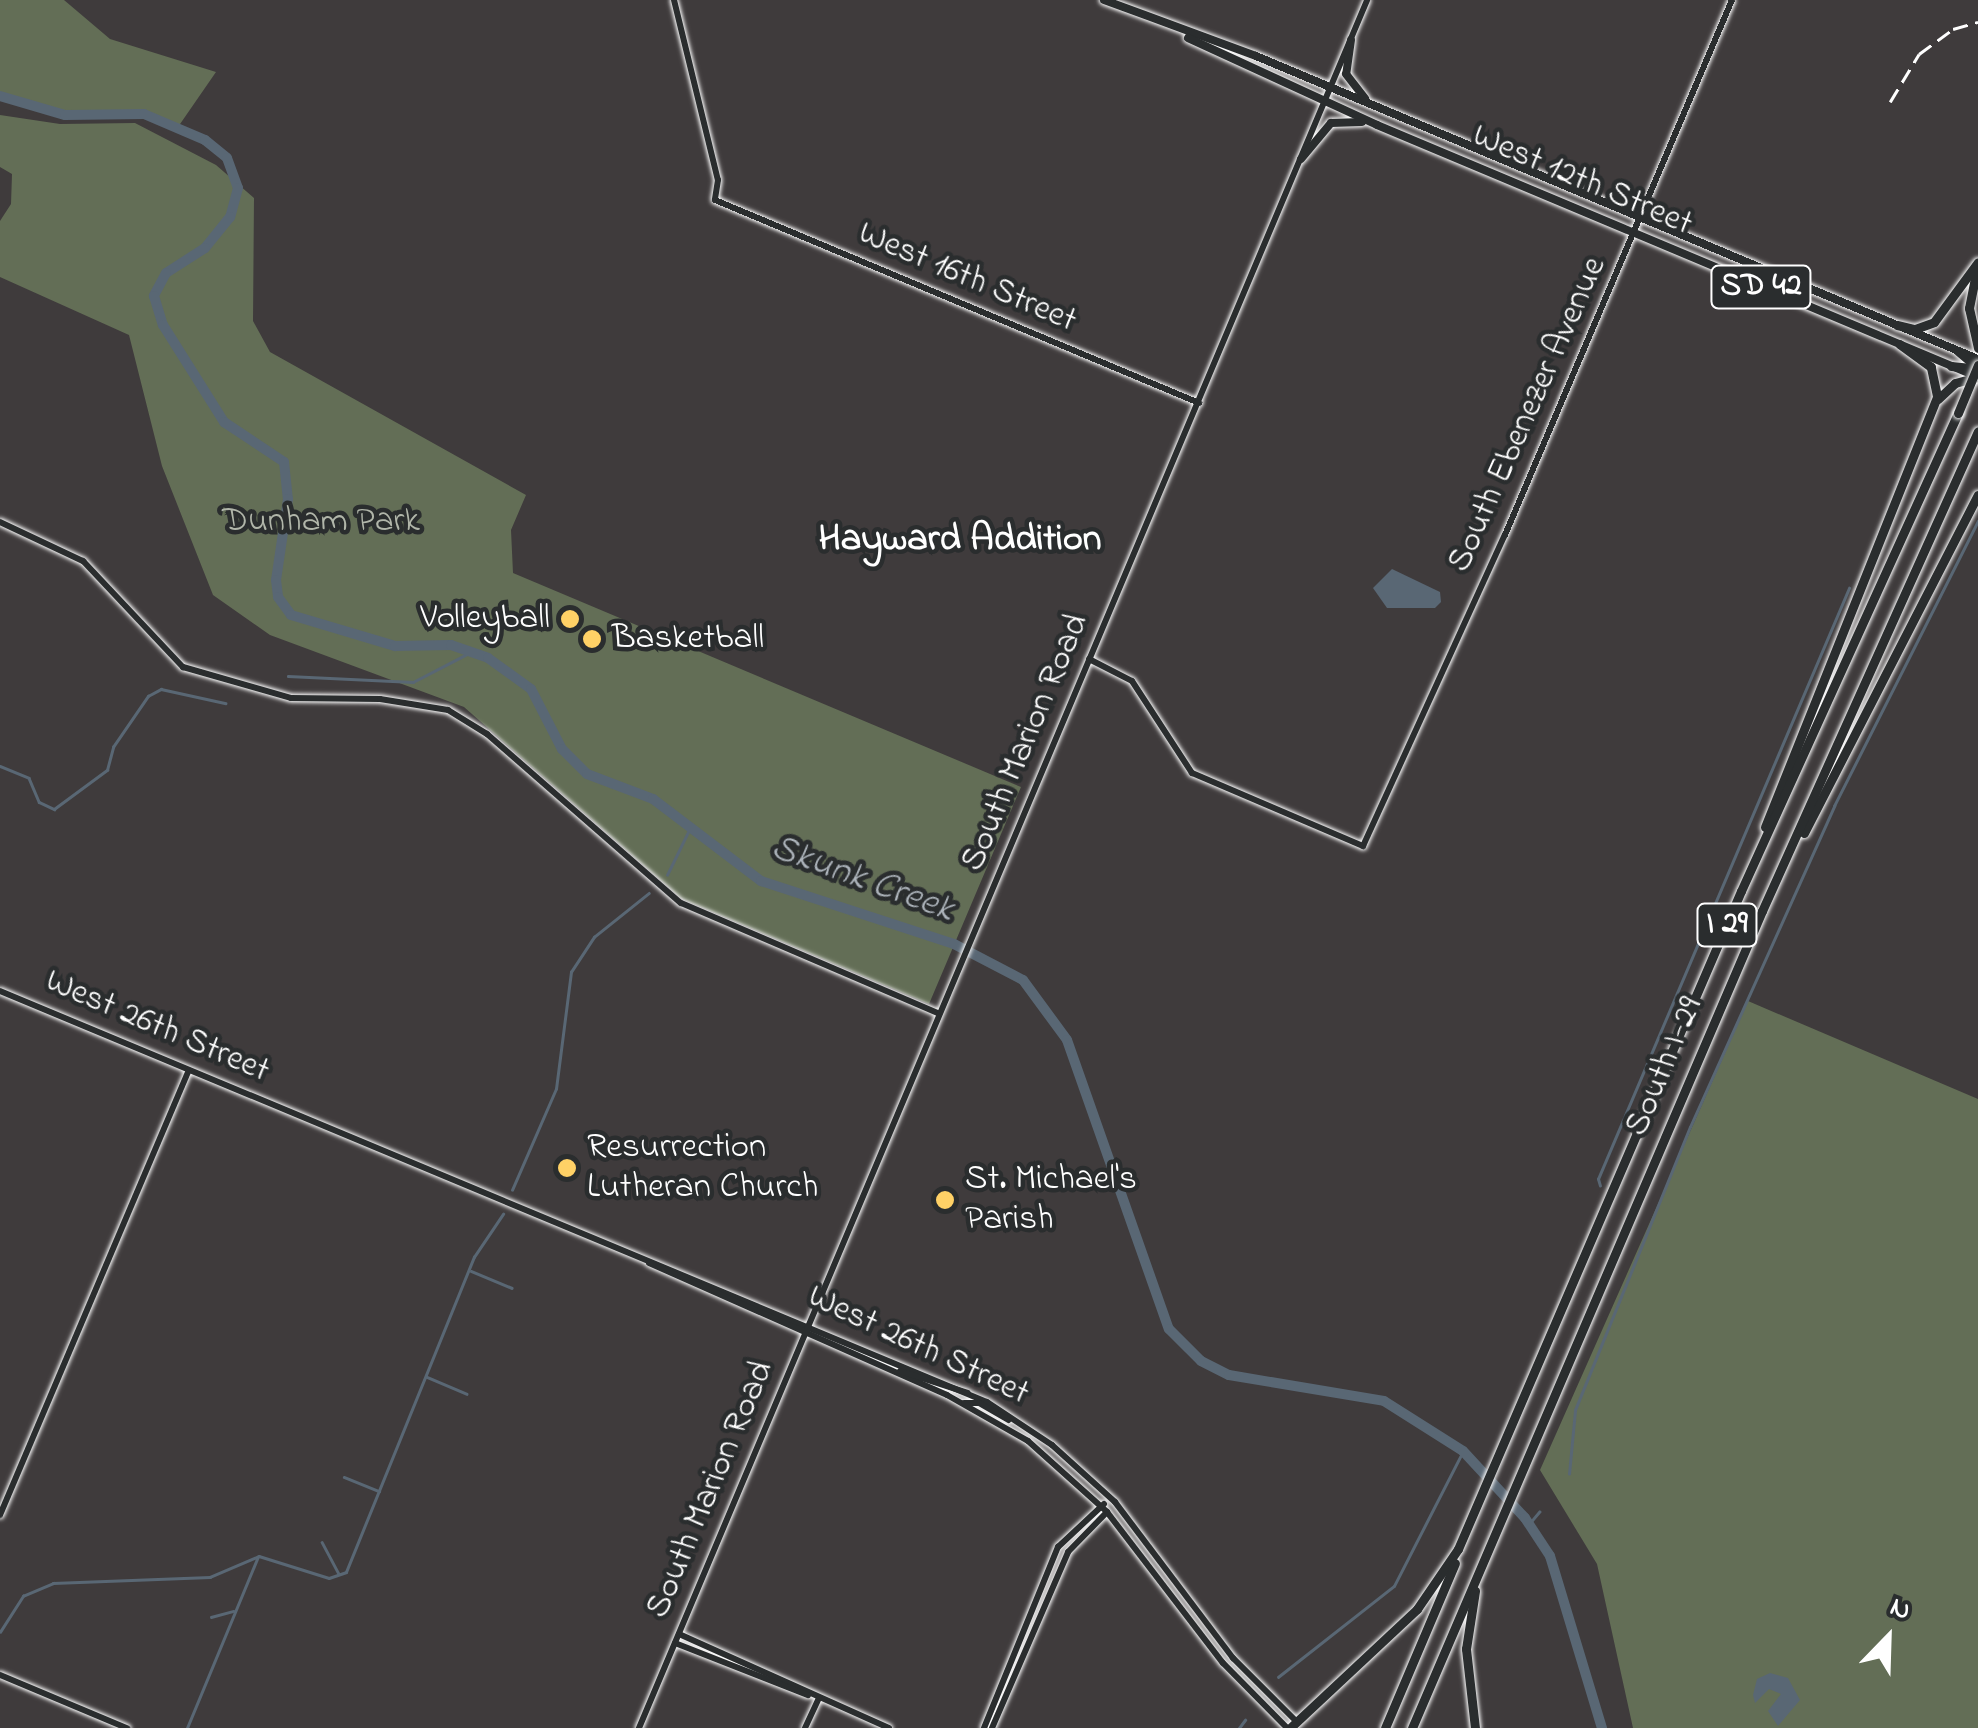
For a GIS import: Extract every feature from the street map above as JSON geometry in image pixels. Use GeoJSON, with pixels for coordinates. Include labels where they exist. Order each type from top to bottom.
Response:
{"type":"FeatureCollection","features":[{"type":"Feature","properties":{"kind":"highway"},"geometry":{"type":"LineString","coordinates":[[1897,325],[1915,329],[1934,322],[1978,264]]}},
{"type":"Feature","properties":{"kind":"highway"},"geometry":{"type":"LineString","coordinates":[[1978,264],[1969,308],[1978,348]]}},
{"type":"Feature","properties":{"kind":"highway"},"geometry":{"type":"LineString","coordinates":[[1899,344],[1935,372],[1932,410]]}},
{"type":"Feature","properties":{"kind":"highway"},"geometry":{"type":"LineString","coordinates":[[1958,351],[1978,365]]}},
{"type":"Feature","properties":{"kind":"highway"},"geometry":{"type":"LineString","coordinates":[[1951,366],[1978,365]]}},
{"type":"Feature","properties":{"kind":"highway","name":"South I-29"},"geometry":{"type":"LineString","coordinates":[[1385,1728],[1741,891],[1978,365]]}},
{"type":"Feature","properties":{"kind":"highway"},"geometry":{"type":"LineString","coordinates":[[1741,891],[1932,410],[1950,386],[1978,377]]}},
{"type":"Feature","properties":{"kind":"highway","name":"South I-29"},"geometry":{"type":"LineString","coordinates":[[1412,1728],[1762,910],[1978,432]]}},
{"type":"Feature","properties":{"kind":"highway"},"geometry":{"type":"LineString","coordinates":[[1762,910],[1978,495]]}},
{"type":"Feature","properties":{"kind":"highway"},"geometry":{"type":"LineString","coordinates":[[1291,1725],[1416,1609],[1474,1515]]}},
{"type":"Feature","properties":{"kind":"highway"},"geometry":{"type":"LineString","coordinates":[[1475,1728],[1466,1634],[1494,1536]]}},
{"type":"Feature","properties":{"kind":"main road","name":"West 12th Street"},"geometry":{"type":"LineString","coordinates":[[1104,0],[1376,125],[1978,377]]}},
{"type":"Feature","properties":{"kind":"main road","name":"West 12th Street"},"geometry":{"type":"LineString","coordinates":[[1169,28],[1404,118],[1958,351]]}},
{"type":"Feature","properties":{"kind":"main road"},"geometry":{"type":"LineString","coordinates":[[1350,40],[1349,84],[1404,118]]}},
{"type":"Feature","properties":{"kind":"main road"},"geometry":{"type":"LineString","coordinates":[[1301,159],[1335,120],[1376,125]]}},
{"type":"Feature","properties":{"kind":"main road","name":"West 26th Street"},"geometry":{"type":"LineString","coordinates":[[1291,1725],[1306,1728]]}},
{"type":"Feature","properties":{"kind":"street","name":"West 16th Street"},"geometry":{"type":"LineString","coordinates":[[674,0],[718,180],[716,200],[1199,403]]}},
{"type":"Feature","properties":{"kind":"street","name":"South Marion Road"},"geometry":{"type":"LineString","coordinates":[[639,1728],[1367,0]]}},
{"type":"Feature","properties":{"kind":"street","name":"South Ebenezer Avenue"},"geometry":{"type":"LineString","coordinates":[[1089,659],[1132,681],[1192,772],[1363,846],[1640,220],[1732,0]]}},
{"type":"Feature","properties":{"kind":"street"},"geometry":{"type":"LineString","coordinates":[[0,522],[83,561],[183,667],[290,698],[392,700],[456,714],[682,903],[938,1012]]}},
{"type":"Feature","properties":{"kind":"street","name":"West 26th Street"},"geometry":{"type":"LineString","coordinates":[[0,991],[969,1392],[1045,1440],[1115,1502],[1233,1658],[1291,1725]]}},
{"type":"Feature","properties":{"kind":"street"},"geometry":{"type":"LineString","coordinates":[[0,1515],[189,1070]]}},
{"type":"Feature","properties":{"kind":"street","name":"West 26th Street"},"geometry":{"type":"LineString","coordinates":[[626,1251],[964,1403],[1028,1441],[1100,1504],[1222,1664],[1291,1725]]}},
{"type":"Feature","properties":{"kind":"street"},"geometry":{"type":"LineString","coordinates":[[880,1366],[969,1392]]}},
{"type":"Feature","properties":{"kind":"street"},"geometry":{"type":"LineString","coordinates":[[964,1403],[980,1403],[1045,1440]]}},
{"type":"Feature","properties":{"kind":"street"},"geometry":{"type":"LineString","coordinates":[[984,1728],[1058,1547],[1100,1504],[1115,1502]]}},
{"type":"Feature","properties":{"kind":"street"},"geometry":{"type":"LineString","coordinates":[[992,1728],[1068,1552],[1107,1512]]}},
{"type":"Feature","properties":{"kind":"street"},"geometry":{"type":"LineString","coordinates":[[679,1634],[889,1728]]}},
{"type":"Feature","properties":{"kind":"street"},"geometry":{"type":"LineString","coordinates":[[675,1643],[819,1698]]}},
{"type":"Feature","properties":{"kind":"street"},"geometry":{"type":"LineString","coordinates":[[0,1675],[127,1728]]}},
{"type":"Feature","properties":{"kind":"street"},"geometry":{"type":"LineString","coordinates":[[805,1728],[819,1698]]}},
{"type":"Feature","properties":{"kind":"green space"},"geometry":{"type":"Polygon","coordinates":[[[0,0],[64,0],[110,39],[216,72],[178,127],[120,110],[65,115],[0,96],[0,0]]]}},
{"type":"Feature","properties":{"kind":"green space","name":"Dunham Park"},"geometry":{"type":"Polygon","coordinates":[[[0,115],[60,124],[135,123],[216,165],[254,198],[253,321],[270,352],[526,495],[511,530],[513,573],[1021,787],[929,1004],[682,899],[464,707],[270,635],[213,595],[162,466],[129,335],[0,277],[0,221],[11,204],[12,174],[0,167],[0,115]]]}},
{"type":"Feature","properties":{"kind":"green space"},"geometry":{"type":"Polygon","coordinates":[[[1748,1001],[1978,1099],[1978,1728],[1633,1728],[1597,1564],[1540,1470],[1748,1001]]]}},
{"type":"Feature","properties":{"kind":"water"},"geometry":{"type":"Polygon","coordinates":[[[1392,569],[1440,592],[1441,602],[1435,608],[1387,608],[1373,588],[1392,569]]]}},
{"type":"Feature","properties":{"kind":"water"},"geometry":{"type":"Polygon","coordinates":[[[1770,1673],[1788,1678],[1800,1700],[1778,1726],[1768,1711],[1781,1694],[1769,1689],[1755,1703],[1753,1695],[1757,1679],[1770,1673]]]}},
{"type":"Feature","properties":{"kind":"waterway","name":"Skunk Creek"},"geometry":{"type":"LineString","coordinates":[[0,96],[65,115],[144,114],[205,140],[227,158],[238,188],[230,217],[205,248],[166,273],[154,296],[163,325],[224,422],[284,462],[288,499],[276,580],[278,597],[291,615],[395,646],[451,645],[488,658],[531,689],[562,749],[587,774],[653,799],[761,881],[954,944],[1023,980],[1067,1040],[1169,1329],[1201,1361],[1229,1375],[1384,1401],[1463,1451],[1525,1518],[1550,1556],[1602,1728]]}},
{"type":"Feature","properties":{"kind":"waterway"},"geometry":{"type":"LineString","coordinates":[[1569,1474],[1575,1410],[1690,1127],[1834,806],[1978,521]]}},
{"type":"Feature","properties":{"kind":"waterway"},"geometry":{"type":"LineString","coordinates":[[1600,1186],[1598,1179],[1849,588]]}},
{"type":"Feature","properties":{"kind":"waterway"},"geometry":{"type":"LineString","coordinates":[[288,676],[413,682],[471,652]]}},
{"type":"Feature","properties":{"kind":"waterway"},"geometry":{"type":"LineString","coordinates":[[0,766],[29,778],[39,802],[54,809],[107,770],[113,747],[148,696],[161,689],[225,703]]}},
{"type":"Feature","properties":{"kind":"waterway"},"geometry":{"type":"LineString","coordinates":[[667,875],[690,828]]}},
{"type":"Feature","properties":{"kind":"waterway"},"geometry":{"type":"LineString","coordinates":[[512,1190],[556,1089],[571,972],[594,937],[649,893]]}},
{"type":"Feature","properties":{"kind":"waterway"},"geometry":{"type":"LineString","coordinates":[[0,1632],[23,1596],[53,1583],[210,1577],[259,1556],[329,1578],[346,1572],[474,1257],[503,1214]]}},
{"type":"Feature","properties":{"kind":"waterway"},"geometry":{"type":"LineString","coordinates":[[471,1271],[512,1288]]}},
{"type":"Feature","properties":{"kind":"waterway"},"geometry":{"type":"LineString","coordinates":[[427,1377],[467,1394]]}},
{"type":"Feature","properties":{"kind":"waterway"},"geometry":{"type":"LineString","coordinates":[[1278,1677],[1394,1586],[1463,1451]]}},
{"type":"Feature","properties":{"kind":"waterway"},"geometry":{"type":"LineString","coordinates":[[344,1477],[379,1491]]}},
{"type":"Feature","properties":{"kind":"waterway"},"geometry":{"type":"LineString","coordinates":[[1529,1524],[1539,1512]]}},
{"type":"Feature","properties":{"kind":"waterway"},"geometry":{"type":"LineString","coordinates":[[322,1542],[339,1574]]}},
{"type":"Feature","properties":{"kind":"waterway"},"geometry":{"type":"LineString","coordinates":[[187,1728],[258,1557]]}},
{"type":"Feature","properties":{"kind":"waterway"},"geometry":{"type":"LineString","coordinates":[[211,1617],[233,1611]]}},
{"type":"Feature","properties":{"kind":"waterway"},"geometry":{"type":"LineString","coordinates":[[1239,1728],[1245,1720]]}},
{"type":"Feature","properties":{"kind":"railway"},"geometry":{"type":"LineString","coordinates":[[1890,102],[1919,54],[1953,29],[1978,22]]}},
{"type":"Feature","properties":{"kind":"place","name":"Volleyball"},"geometry":{"type":"Point","coordinates":[570,619]}},
{"type":"Feature","properties":{"kind":"place","name":"Basketball"},"geometry":{"type":"Point","coordinates":[592,639]}},
{"type":"Feature","properties":{"kind":"place","name":"Resurrection Lutheran Church"},"geometry":{"type":"Point","coordinates":[567,1168]}},
{"type":"Feature","properties":{"kind":"place","name":"St. Michael's Parish"},"geometry":{"type":"Point","coordinates":[945,1200]}},
{"type":"Feature","properties":{"kind":"district","name":"Hayward Addition"},"geometry":{"type":"Point","coordinates":[960,541]}}]}
